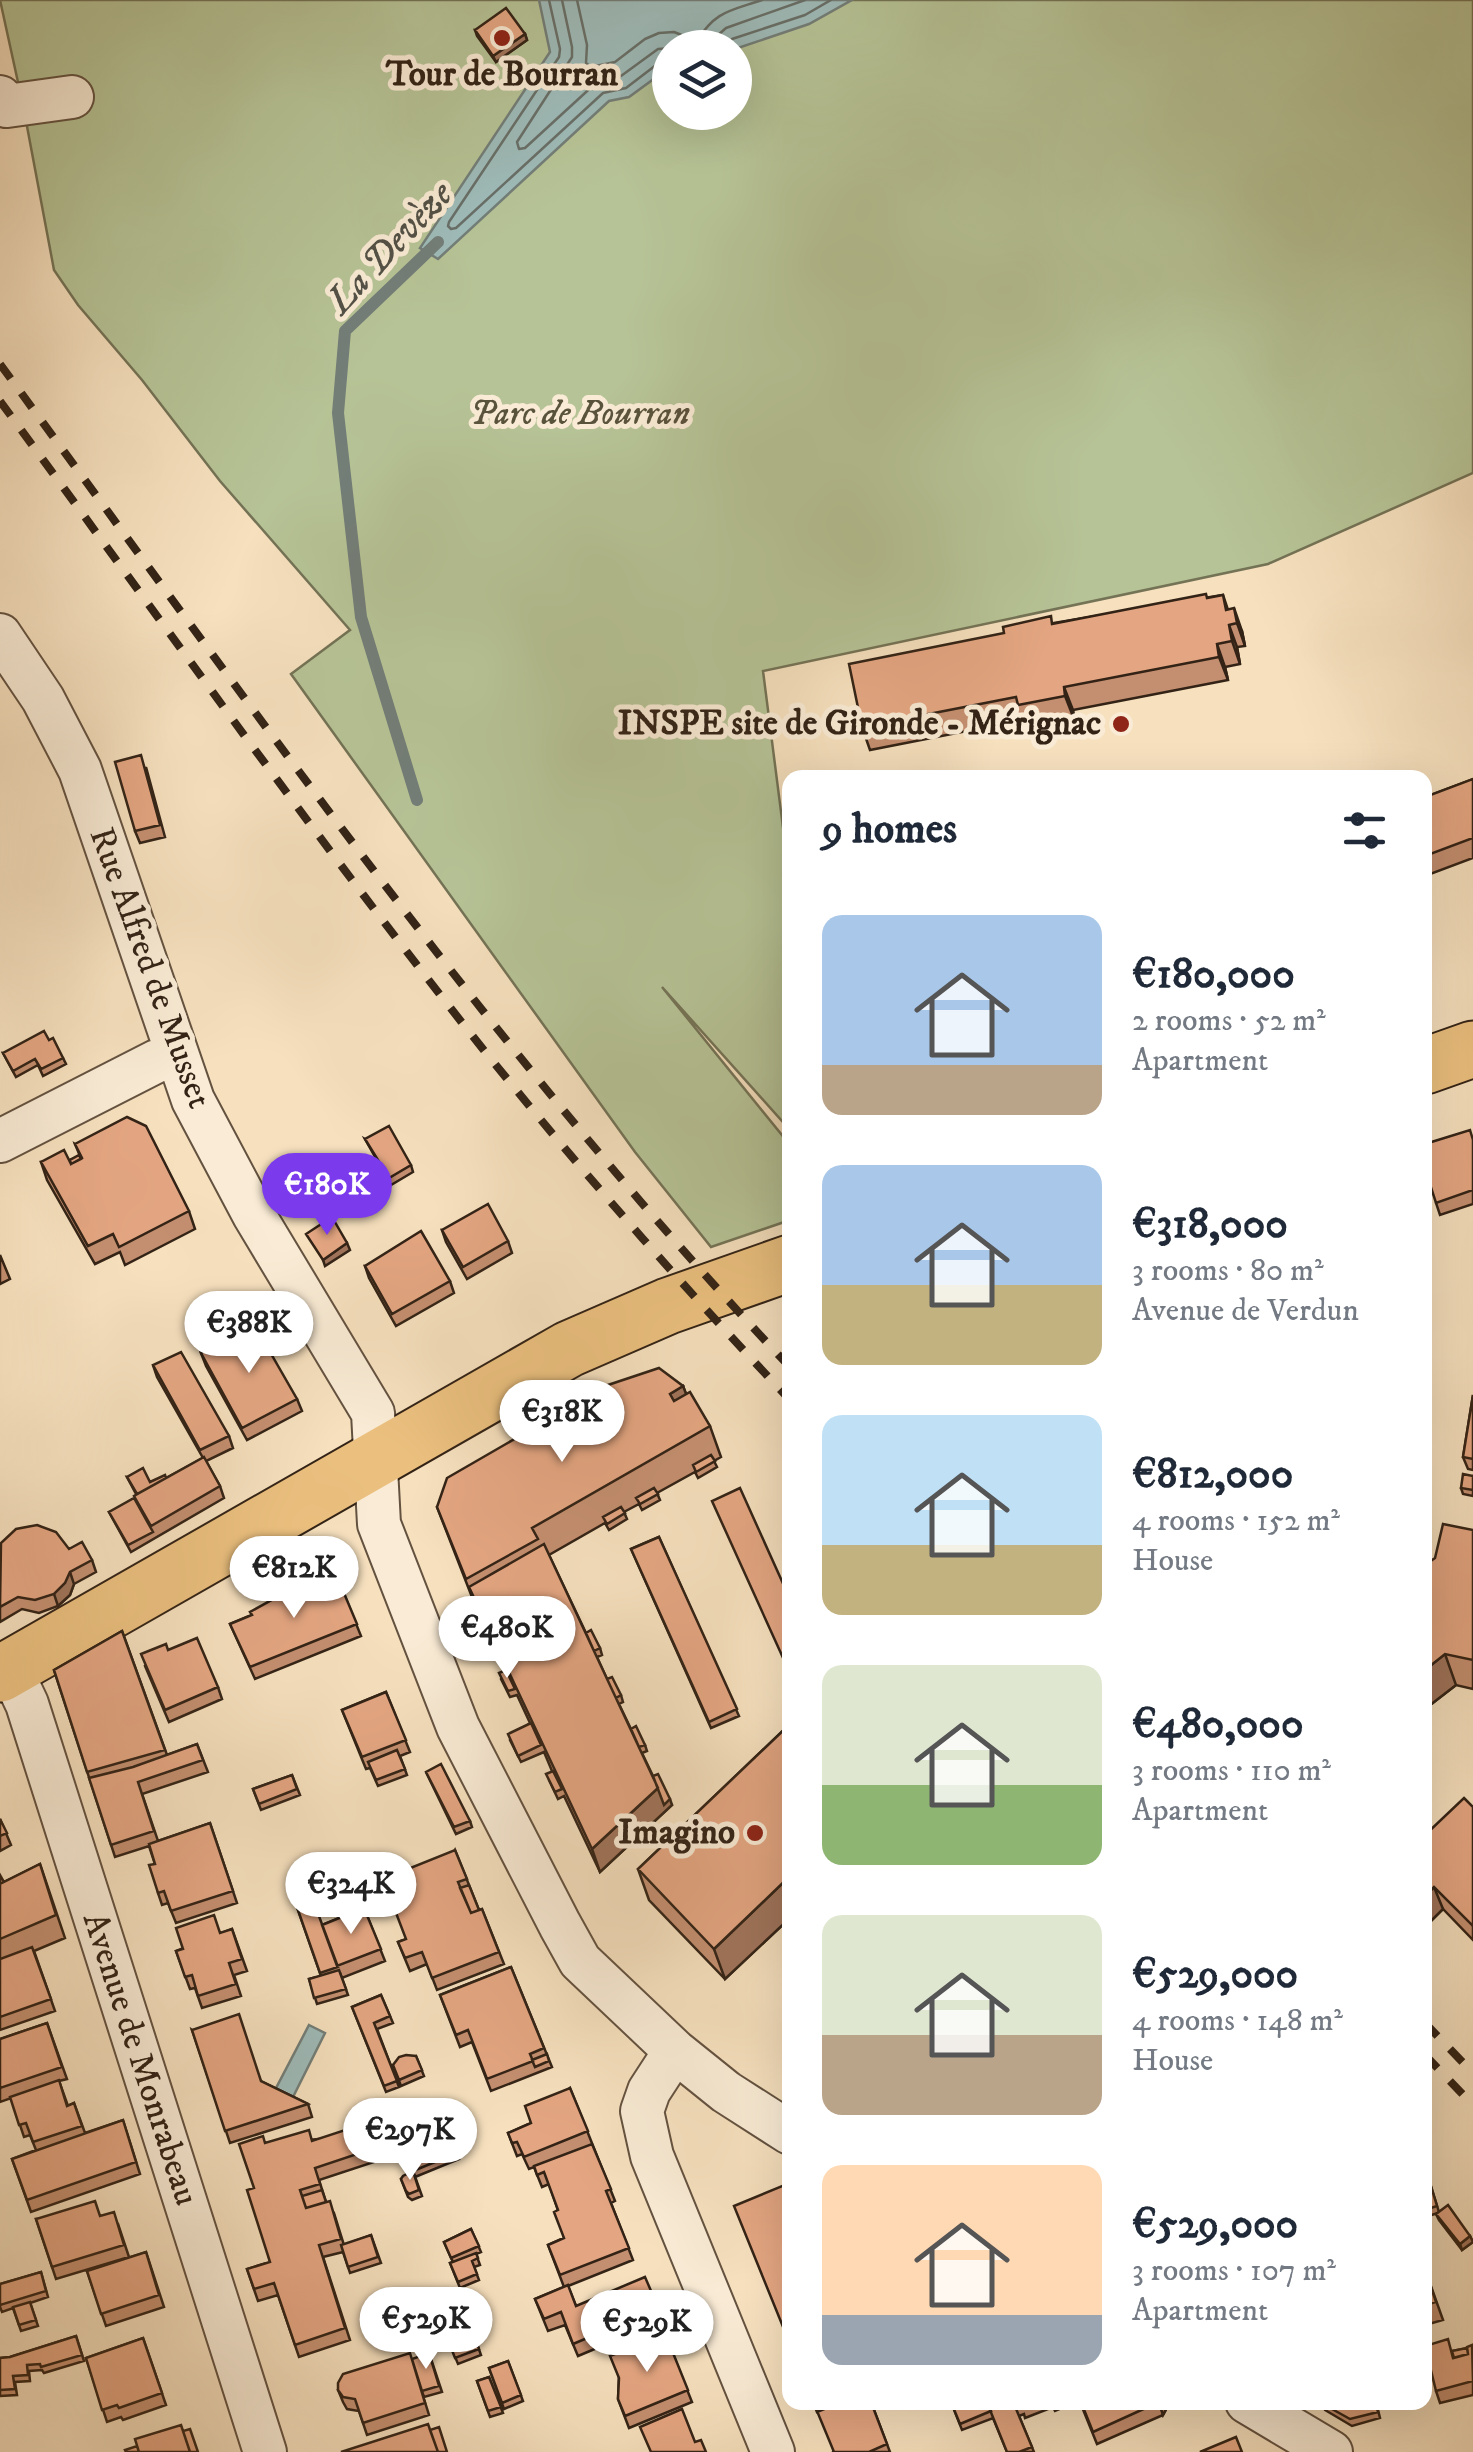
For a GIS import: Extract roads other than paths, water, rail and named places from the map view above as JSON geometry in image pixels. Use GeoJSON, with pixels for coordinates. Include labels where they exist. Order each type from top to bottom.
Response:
{"type":"FeatureCollection","features":[{"type":"Feature","properties":{"kind":"main road"},"geometry":{"type":"LineString","coordinates":[[1432,1064],[1473,1049]]}},
{"type":"Feature","properties":{"kind":"main road"},"geometry":{"type":"LineString","coordinates":[[5,1671],[569,1349],[668,1306],[782,1265]]}},
{"type":"Feature","properties":{"kind":"street"},"geometry":{"type":"LineString","coordinates":[[0,96],[7,106],[72,96]]}},
{"type":"Feature","properties":{"kind":"street","name":"Rue Alfred de Musset"},"geometry":{"type":"LineString","coordinates":[[0,635],[43,699],[80,770],[193,1100],[235,1181],[374,1412],[379,1524],[458,1727],[580,1961],[675,2052],[726,2092],[782,2128]]}},
{"type":"Feature","properties":{"kind":"street"},"geometry":{"type":"LineString","coordinates":[[0,1141],[176,1054]]}},
{"type":"Feature","properties":{"kind":"street","name":"Avenue de Monrabeau"},"geometry":{"type":"LineString","coordinates":[[5,1671],[27,1704],[265,2452]]}},
{"type":"Feature","properties":{"kind":"street"},"geometry":{"type":"LineString","coordinates":[[675,2052],[649,2091],[642,2111],[652,2156],[773,2452]]}},
{"type":"Feature","properties":{"kind":"street"},"geometry":{"type":"LineString","coordinates":[[1261,2410],[1331,2452]]}},
{"type":"Feature","properties":{"kind":"water"},"geometry":{"type":"Polygon","coordinates":[[[539,0],[852,0],[809,24],[752,43],[752,30],[652,30],[652,80],[629,97],[609,101],[438,259],[420,248],[550,52],[539,0]]]}},
{"type":"Feature","properties":{"kind":"water"},"geometry":{"type":"Polygon","coordinates":[[[309,2025],[325,2033],[292,2099],[275,2090],[309,2025]]]}},
{"type":"Feature","properties":{"kind":"waterway","name":"La Devèze"},"geometry":{"type":"LineString","coordinates":[[417,800],[361,617],[338,413],[345,331],[438,242]]}},
{"type":"Feature","properties":{"kind":"railway"},"geometry":{"type":"LineString","coordinates":[[0,364],[283,751],[478,1004],[578,1128],[782,1358]]}},
{"type":"Feature","properties":{"kind":"railway"},"geometry":{"type":"LineString","coordinates":[[0,401],[291,799],[471,1034],[627,1220],[782,1391]]}},
{"type":"Feature","properties":{"kind":"railway"},"geometry":{"type":"LineString","coordinates":[[1432,2030],[1473,2073]]}},
{"type":"Feature","properties":{"kind":"railway"},"geometry":{"type":"LineString","coordinates":[[1432,2062],[1473,2105]]}},
{"type":"Feature","properties":{"kind":"place","name":"Tour de Bourran"},"geometry":{"type":"Point","coordinates":[502,38]}},
{"type":"Feature","properties":{"kind":"place","name":"INSPE site de Gironde - Mérignac"},"geometry":{"type":"Point","coordinates":[1121,724]}},
{"type":"Feature","properties":{"kind":"place","name":"Imagino"},"geometry":{"type":"Point","coordinates":[755,1833]}},
{"type":"Feature","properties":{"kind":"park label","name":"Parc de Bourran"},"geometry":{"type":"Point","coordinates":[580,414]}}]}
